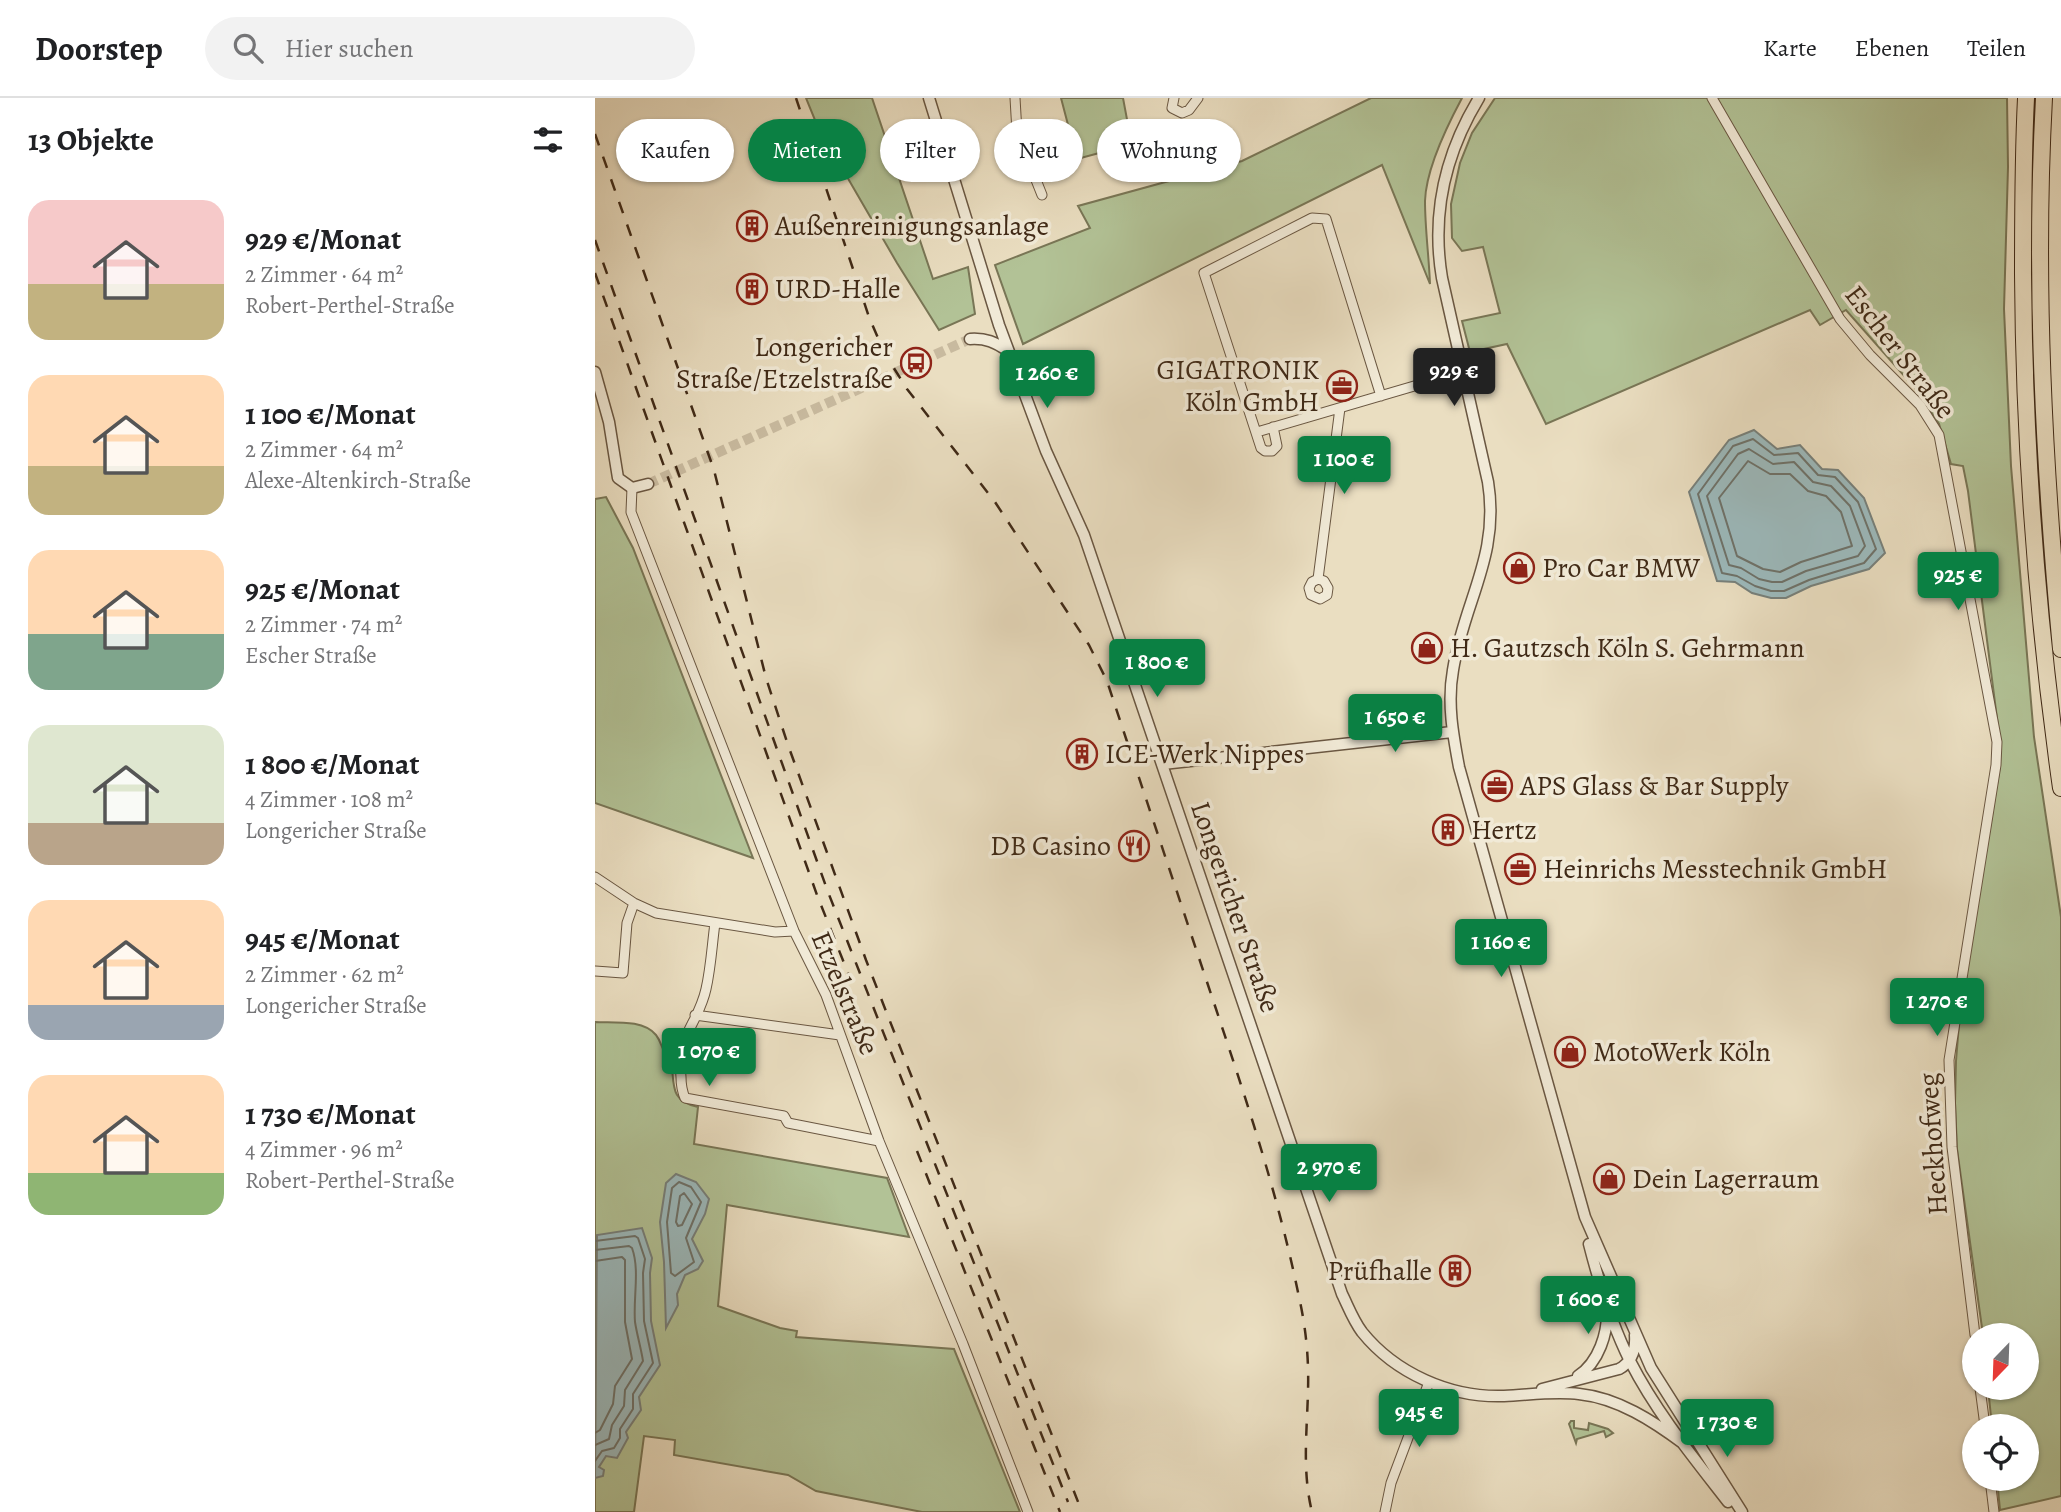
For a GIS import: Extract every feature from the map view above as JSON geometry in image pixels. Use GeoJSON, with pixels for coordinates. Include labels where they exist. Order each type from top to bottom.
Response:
{"type":"FeatureCollection","features":[{"type":"Feature","properties":{"kind":"highway"},"geometry":{"type":"LineString","coordinates":[[2017,98],[2022,158],[2030,488],[2039,613],[2061,788]]}},
{"type":"Feature","properties":{"kind":"highway"},"geometry":{"type":"LineString","coordinates":[[2022,158],[2026,98]]}},
{"type":"Feature","properties":{"kind":"highway"},"geometry":{"type":"LineString","coordinates":[[2045,101],[2041,256],[2043,419],[2061,649]]}},
{"type":"Feature","properties":{"kind":"street","name":"Longericher Straße"},"geometry":{"type":"LineString","coordinates":[[929,98],[1008,351],[1046,451],[1084,535],[1346,1303],[1360,1330],[1381,1353],[1404,1369],[1451,1390],[1477,1395],[1526,1393],[1583,1380],[1619,1369],[1627,1365],[1629,1360]]}},
{"type":"Feature","properties":{"kind":"street"},"geometry":{"type":"LineString","coordinates":[[1015,98],[1017,132],[1042,195]]}},
{"type":"Feature","properties":{"kind":"street"},"geometry":{"type":"LineString","coordinates":[[1174,98],[1172,108],[1178,113],[1185,112],[1198,98]]}},
{"type":"Feature","properties":{"kind":"street"},"geometry":{"type":"LineString","coordinates":[[1479,98],[1449,159],[1438,218],[1439,261],[1488,482],[1490,519],[1485,564],[1465,621],[1453,670],[1450,690],[1452,732],[1459,767],[1607,1303],[1629,1360],[1684,1444],[1736,1512]]}},
{"type":"Feature","properties":{"kind":"street","name":"Escher Straße"},"geometry":{"type":"LineString","coordinates":[[1712,98],[1840,319],[1870,355],[1920,405],[1939,435],[1997,742]]}},
{"type":"Feature","properties":{"kind":"street"},"geometry":{"type":"LineString","coordinates":[[1273,428],[1278,442],[1272,451],[1265,451],[1261,448],[1204,273],[1313,218],[1326,219],[1381,396]]}},
{"type":"Feature","properties":{"kind":"street"},"geometry":{"type":"LineString","coordinates":[[999,325],[970,339],[982,338],[995,342],[1008,351]]}},
{"type":"Feature","properties":{"kind":"street","name":"Etzelstraße"},"geometry":{"type":"LineString","coordinates":[[595,372],[609,422],[615,469],[621,482],[632,488],[631,512],[794,930],[826,995],[879,1141],[963,1344],[1027,1512]]}},
{"type":"Feature","properties":{"kind":"street"},"geometry":{"type":"LineString","coordinates":[[1257,432],[1462,372]]}},
{"type":"Feature","properties":{"kind":"street"},"geometry":{"type":"LineString","coordinates":[[1318,579],[1340,408]]}},
{"type":"Feature","properties":{"kind":"street"},"geometry":{"type":"LineString","coordinates":[[632,488],[647,484]]}},
{"type":"Feature","properties":{"kind":"street"},"geometry":{"type":"LineString","coordinates":[[1163,764],[1452,732]]}},
{"type":"Feature","properties":{"kind":"street","name":"Heckhofweg"},"geometry":{"type":"LineString","coordinates":[[1974,1323],[1952,1147],[1949,1060],[1996,765],[1997,742]]}},
{"type":"Feature","properties":{"kind":"street"},"geometry":{"type":"LineString","coordinates":[[595,877],[634,903],[656,913],[775,932],[794,930]]}},
{"type":"Feature","properties":{"kind":"street"},"geometry":{"type":"LineString","coordinates":[[595,971],[623,973],[627,923],[634,903]]}},
{"type":"Feature","properties":{"kind":"street"},"geometry":{"type":"LineString","coordinates":[[715,923],[706,988],[701,1005],[684,1038],[679,1059],[685,1098],[784,1116],[788,1123],[879,1141]]}},
{"type":"Feature","properties":{"kind":"street"},"geometry":{"type":"LineString","coordinates":[[695,1016],[840,1035]]}},
{"type":"Feature","properties":{"kind":"street"},"geometry":{"type":"LineString","coordinates":[[1585,1217],[1651,1368],[1742,1512]]}},
{"type":"Feature","properties":{"kind":"street","name":"Longericher Straße"},"geometry":{"type":"LineString","coordinates":[[1578,1376],[1592,1361],[1603,1341],[1607,1303]]}},
{"type":"Feature","properties":{"kind":"street"},"geometry":{"type":"LineString","coordinates":[[1629,1360],[1636,1346],[1635,1333]]}},
{"type":"Feature","properties":{"kind":"street","name":"Longericher Straße"},"geometry":{"type":"LineString","coordinates":[[1567,1382],[1629,1360]]}},
{"type":"Feature","properties":{"kind":"street"},"geometry":{"type":"LineString","coordinates":[[1629,1360],[1640,1361],[1651,1368]]}},
{"type":"Feature","properties":{"kind":"street"},"geometry":{"type":"LineString","coordinates":[[1385,1512],[1391,1483],[1429,1382]]}},
{"type":"Feature","properties":{"kind":"street","name":"Longericher Straße"},"geometry":{"type":"LineString","coordinates":[[1526,1393],[1580,1394],[1624,1406],[1658,1424],[1684,1444]]}},
{"type":"Feature","properties":{"kind":"street"},"geometry":{"type":"LineString","coordinates":[[1991,1491],[1994,1512]]}},
{"type":"Feature","properties":{"kind":"green space"},"geometry":{"type":"Polygon","coordinates":[[[806,98],[872,98],[880,122],[880,182],[900,182],[933,279],[968,267],[975,314],[939,330],[850,182],[866,182],[866,119],[815,119],[806,98]]]}},
{"type":"Feature","properties":{"kind":"green space"},"geometry":{"type":"Polygon","coordinates":[[[1061,98],[1123,98],[1127,119],[1097,119],[1097,154],[1083,157],[1083,119],[1067,119],[1061,98]]]}},
{"type":"Feature","properties":{"kind":"green space"},"geometry":{"type":"Polygon","coordinates":[[[1371,98],[1462,98],[1438,148],[1426,189],[1430,284],[1382,165],[1023,344],[995,265],[1090,228],[1078,206],[1165,182],[1241,182],[1242,161],[1371,98]]]}},
{"type":"Feature","properties":{"kind":"green space"},"geometry":{"type":"Polygon","coordinates":[[[1495,98],[2007,98],[2004,309],[2011,466],[2034,737],[2061,917],[2061,1496],[2000,1510],[1998,1491],[2039,1491],[2039,1414],[1991,1414],[1989,1400],[2039,1400],[2039,1323],[1981,1323],[1957,1149],[1955,1103],[1960,1012],[2000,766],[2000,742],[1963,466],[1951,464],[1939,424],[1915,388],[1846,310],[1820,325],[1810,310],[1546,424],[1507,344],[1470,352],[1462,321],[1500,313],[1483,247],[1462,251],[1452,238],[1451,204],[1460,163],[1472,133],[1495,98]]]}},
{"type":"Feature","properties":{"kind":"green space"},"geometry":{"type":"Polygon","coordinates":[[[606,497],[633,548],[753,858],[595,803],[595,499],[606,497]]]}},
{"type":"Feature","properties":{"kind":"green space"},"geometry":{"type":"Polygon","coordinates":[[[595,1022],[636,1024],[644,1026],[656,1035],[665,1054],[671,1059],[677,1096],[698,1107],[694,1144],[887,1178],[909,1237],[727,1205],[718,1306],[780,1328],[797,1331],[796,1337],[954,1349],[1020,1512],[922,1512],[816,1491],[788,1475],[674,1455],[675,1440],[644,1436],[634,1512],[595,1512],[595,1022]]]}},
{"type":"Feature","properties":{"kind":"green space"},"geometry":{"type":"Polygon","coordinates":[[[1574,1421],[1574,1428],[1588,1430],[1589,1423],[1613,1433],[1606,1437],[1604,1431],[1577,1439],[1576,1443],[1569,1424],[1574,1421]]]}},
{"type":"Feature","properties":{"kind":"water"},"geometry":{"type":"Polygon","coordinates":[[[1754,430],[1777,449],[1800,445],[1822,469],[1838,470],[1864,498],[1885,553],[1869,569],[1811,586],[1786,598],[1771,598],[1752,593],[1735,582],[1717,581],[1689,492],[1729,440],[1754,430]]]}},
{"type":"Feature","properties":{"kind":"water"},"geometry":{"type":"Polygon","coordinates":[[[676,1174],[696,1182],[709,1199],[705,1214],[692,1239],[703,1261],[698,1269],[685,1275],[677,1294],[678,1305],[666,1328],[660,1222],[666,1183],[676,1174]]]}},
{"type":"Feature","properties":{"kind":"water"},"geometry":{"type":"Polygon","coordinates":[[[642,1228],[652,1258],[651,1321],[660,1365],[639,1397],[641,1410],[626,1432],[628,1438],[617,1458],[606,1456],[599,1467],[604,1470],[603,1476],[595,1478],[597,1235],[642,1228]]]}},
{"type":"Feature","properties":{"kind":"tunnel"},"geometry":{"type":"LineString","coordinates":[[648,484],[970,339]]}},
{"type":"Feature","properties":{"kind":"railway"},"geometry":{"type":"LineString","coordinates":[[796,98],[869,317],[885,354],[907,389],[995,502],[1089,645],[1107,681],[1248,1108],[1291,1259],[1307,1344],[1306,1467],[1312,1512]]}},
{"type":"Feature","properties":{"kind":"railway"},"geometry":{"type":"LineString","coordinates":[[595,134],[714,470],[766,678],[788,745],[866,960],[1082,1512]]}},
{"type":"Feature","properties":{"kind":"railway"},"geometry":{"type":"LineString","coordinates":[[595,240],[828,892],[1068,1502]]}},
{"type":"Feature","properties":{"kind":"railway"},"geometry":{"type":"LineString","coordinates":[[595,273],[817,895],[850,978]]}},
{"type":"Feature","properties":{"kind":"railway"},"geometry":{"type":"LineString","coordinates":[[917,1151],[1060,1512]]}},
{"type":"Feature","properties":{"kind":"place","name":"Außenreinigungsanlage"},"geometry":{"type":"Point","coordinates":[752,226]}},
{"type":"Feature","properties":{"kind":"place","name":"URD-Halle"},"geometry":{"type":"Point","coordinates":[752,289]}},
{"type":"Feature","properties":{"kind":"place","name":"Longericher Straße/Etzelstraße"},"geometry":{"type":"Point","coordinates":[916,363]}},
{"type":"Feature","properties":{"kind":"place","name":"GIGATRONIK Köln GmbH"},"geometry":{"type":"Point","coordinates":[1342,386]}},
{"type":"Feature","properties":{"kind":"place","name":"Pro Car BMW"},"geometry":{"type":"Point","coordinates":[1519,568]}},
{"type":"Feature","properties":{"kind":"place","name":"H. Gautzsch Köln S. Gehrmann"},"geometry":{"type":"Point","coordinates":[1427,648]}},
{"type":"Feature","properties":{"kind":"place","name":"ICE-Werk Nippes"},"geometry":{"type":"Point","coordinates":[1082,754]}},
{"type":"Feature","properties":{"kind":"place","name":"APS Glass & Bar Supply"},"geometry":{"type":"Point","coordinates":[1497,786]}},
{"type":"Feature","properties":{"kind":"place","name":"Hertz"},"geometry":{"type":"Point","coordinates":[1448,830]}},
{"type":"Feature","properties":{"kind":"place","name":"DB Casino"},"geometry":{"type":"Point","coordinates":[1134,846]}},
{"type":"Feature","properties":{"kind":"place","name":"Heinrichs Messtechnik GmbH"},"geometry":{"type":"Point","coordinates":[1520,869]}},
{"type":"Feature","properties":{"kind":"place","name":"MotoWerk Köln"},"geometry":{"type":"Point","coordinates":[1570,1052]}},
{"type":"Feature","properties":{"kind":"place","name":"Dein Lagerraum"},"geometry":{"type":"Point","coordinates":[1609,1179]}},
{"type":"Feature","properties":{"kind":"place","name":"Prüfhalle"},"geometry":{"type":"Point","coordinates":[1455,1271]}}]}
